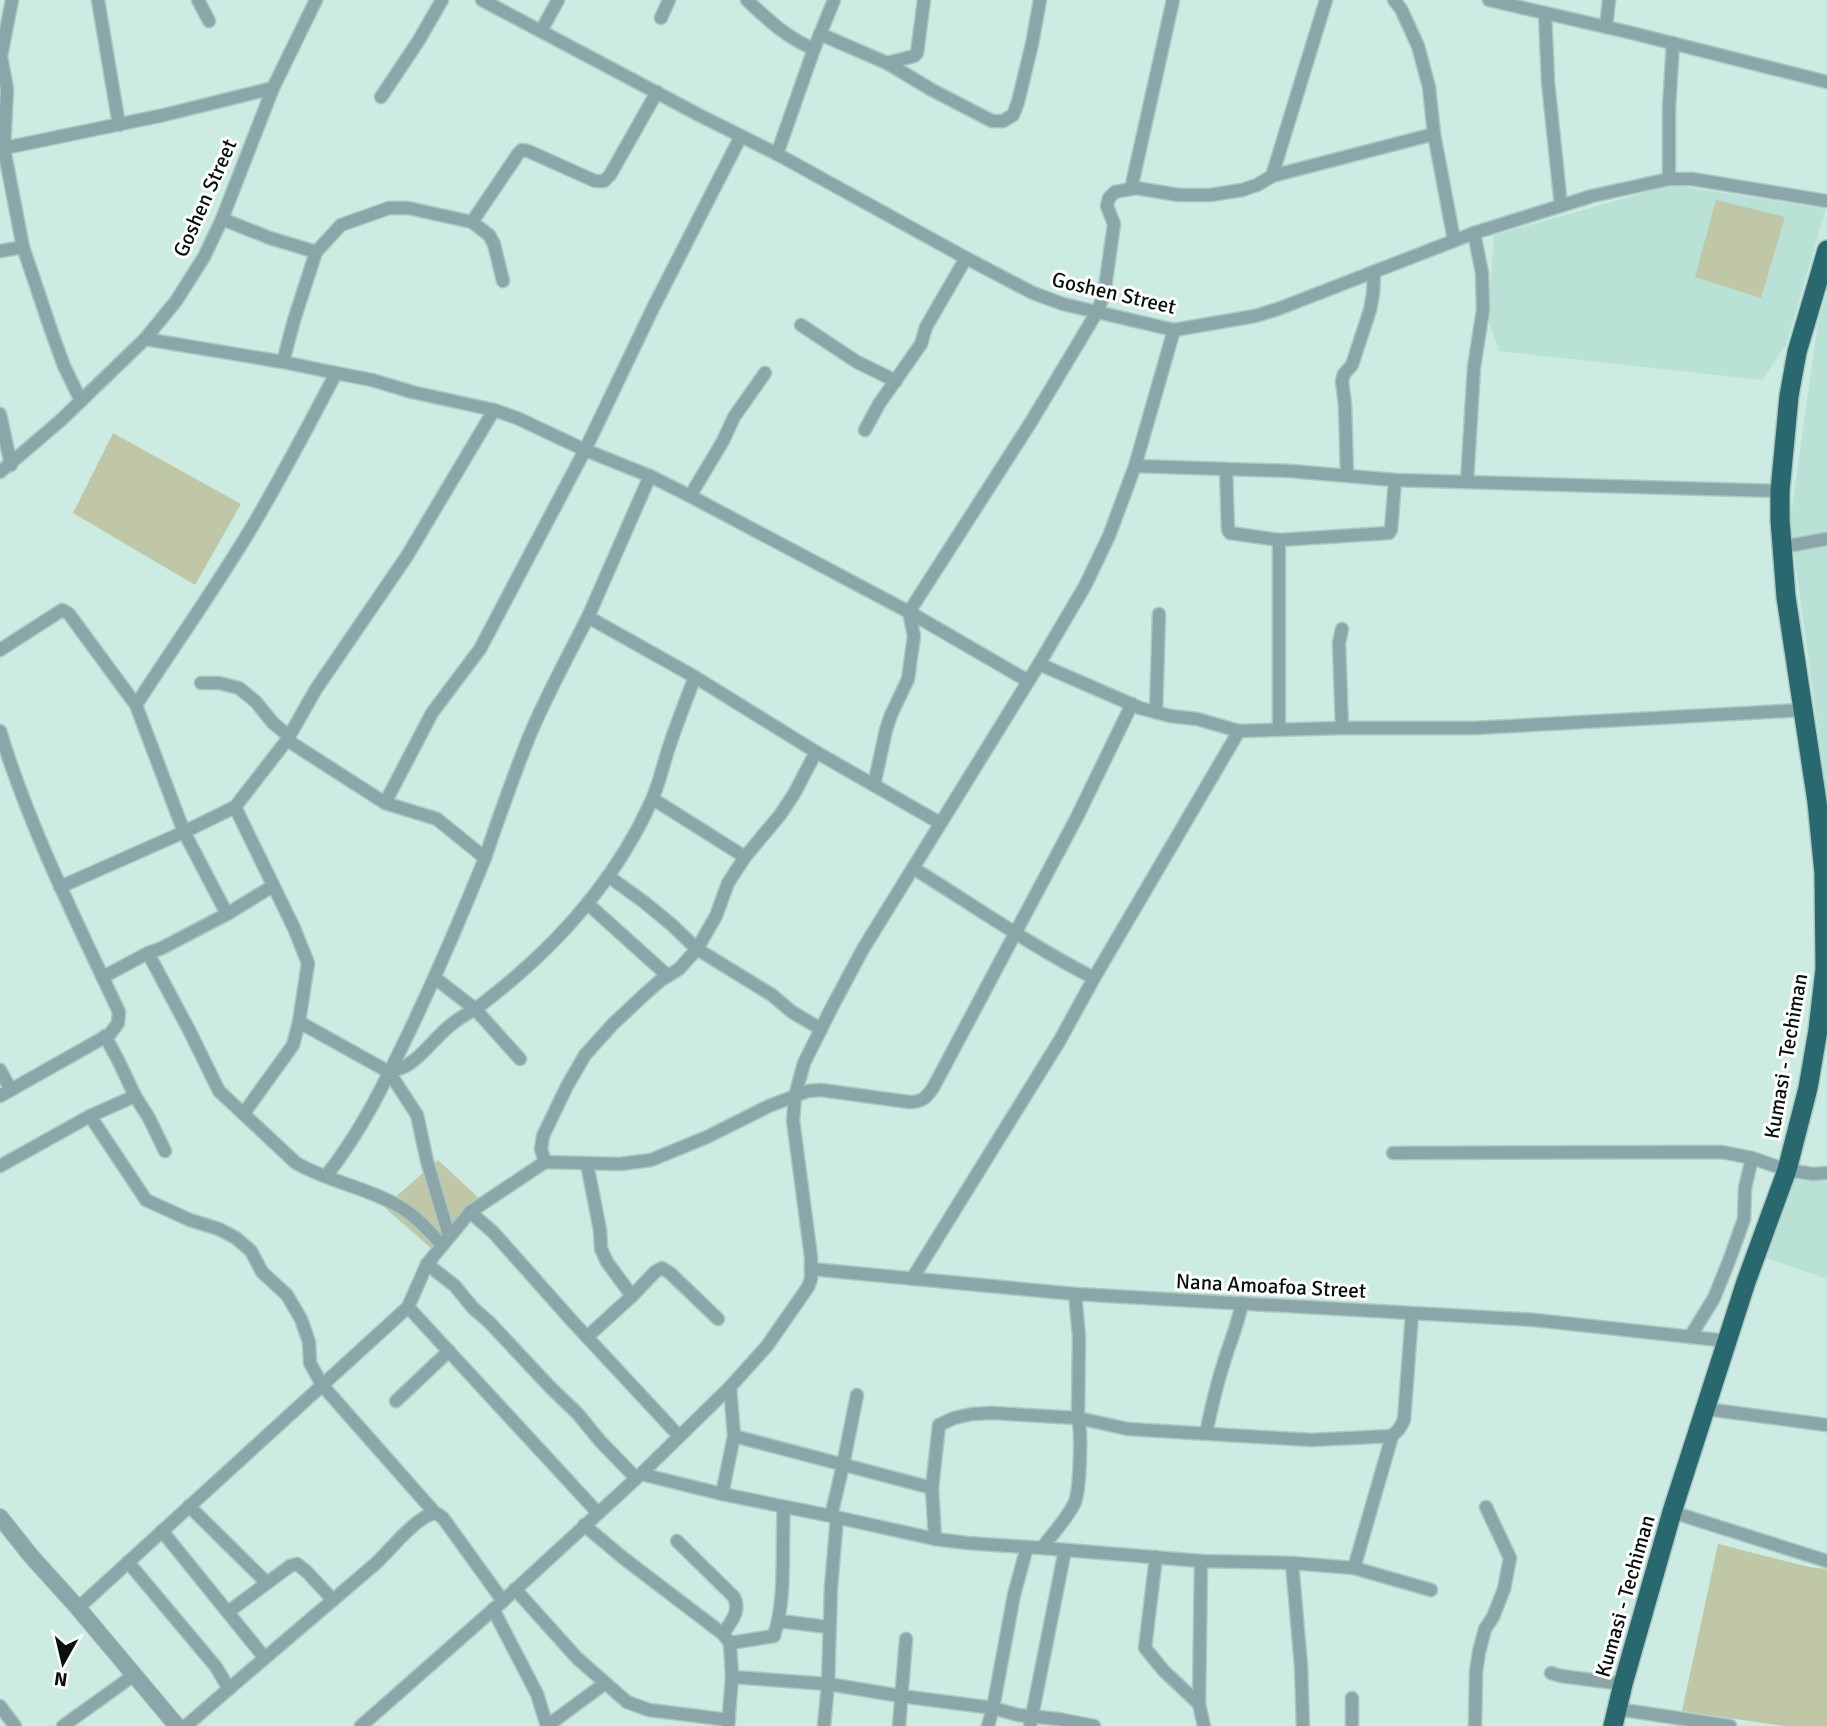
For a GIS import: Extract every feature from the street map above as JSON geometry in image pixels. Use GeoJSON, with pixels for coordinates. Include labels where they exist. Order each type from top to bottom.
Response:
{"type":"FeatureCollection","features":[{"type":"Feature","properties":{"kind":"highway","name":"Kumasi - Techiman"},"geometry":{"type":"LineString","coordinates":[[1615,1718],[1672,1511],[1746,1282],[1787,1170],[1808,1088],[1818,1030],[1826,969],[1822,842],[1789,625],[1780,491],[1787,409],[1797,352],[1827,250]]}},
{"type":"Feature","properties":{"kind":"street"},"geometry":{"type":"LineString","coordinates":[[12,0],[1,56],[7,89],[2,149],[23,247],[38,295],[81,401]]}},
{"type":"Feature","properties":{"kind":"street"},"geometry":{"type":"LineString","coordinates":[[98,0],[119,124]]}},
{"type":"Feature","properties":{"kind":"street"},"geometry":{"type":"LineString","coordinates":[[198,0],[209,21]]}},
{"type":"Feature","properties":{"kind":"street","name":"Goshen Street"},"geometry":{"type":"LineString","coordinates":[[6,469],[145,339],[176,301],[204,257],[222,219],[273,88],[316,0]]}},
{"type":"Feature","properties":{"kind":"street"},"geometry":{"type":"LineString","coordinates":[[382,97],[442,0]]}},
{"type":"Feature","properties":{"kind":"street","name":"Goshen Street"},"geometry":{"type":"LineString","coordinates":[[482,0],[777,154],[1033,293],[1097,313],[1174,330],[1255,316],[1278,309],[1474,233],[1592,196],[1669,179],[1692,179],[1827,201]]}},
{"type":"Feature","properties":{"kind":"street"},"geometry":{"type":"LineString","coordinates":[[541,31],[558,0]]}},
{"type":"Feature","properties":{"kind":"street"},"geometry":{"type":"LineString","coordinates":[[661,19],[669,0]]}},
{"type":"Feature","properties":{"kind":"street"},"geometry":{"type":"LineString","coordinates":[[747,0],[798,43],[814,49]]}},
{"type":"Feature","properties":{"kind":"street"},"geometry":{"type":"LineString","coordinates":[[777,154],[834,0]]}},
{"type":"Feature","properties":{"kind":"street"},"geometry":{"type":"LineString","coordinates":[[887,63],[917,53],[924,0]]}},
{"type":"Feature","properties":{"kind":"street"},"geometry":{"type":"LineString","coordinates":[[820,34],[887,63],[992,121],[1003,121],[1013,115],[1018,102],[1040,0]]}},
{"type":"Feature","properties":{"kind":"street"},"geometry":{"type":"LineString","coordinates":[[1131,189],[1173,0]]}},
{"type":"Feature","properties":{"kind":"street"},"geometry":{"type":"LineString","coordinates":[[1272,176],[1326,0]]}},
{"type":"Feature","properties":{"kind":"street"},"geometry":{"type":"LineString","coordinates":[[1394,0],[1418,46],[1429,87],[1433,134],[1454,240]]}},
{"type":"Feature","properties":{"kind":"street"},"geometry":{"type":"LineString","coordinates":[[1489,0],[1827,82]]}},
{"type":"Feature","properties":{"kind":"street"},"geometry":{"type":"LineString","coordinates":[[1606,27],[1609,0]]}},
{"type":"Feature","properties":{"kind":"street"},"geometry":{"type":"LineString","coordinates":[[1545,13],[1548,82],[1560,206]]}},
{"type":"Feature","properties":{"kind":"street"},"geometry":{"type":"LineString","coordinates":[[1669,179],[1673,43]]}},
{"type":"Feature","properties":{"kind":"street"},"geometry":{"type":"LineString","coordinates":[[2,149],[164,115],[273,88]]}},
{"type":"Feature","properties":{"kind":"street"},"geometry":{"type":"LineString","coordinates":[[472,222],[522,150],[595,181],[604,181],[657,92]]}},
{"type":"Feature","properties":{"kind":"street"},"geometry":{"type":"LineString","coordinates":[[874,785],[886,730],[908,679],[912,661],[914,636],[909,612],[1031,422],[1097,313],[1104,295],[1114,224],[1107,206],[1109,198],[1115,192],[1131,189],[1210,195],[1242,190],[1272,176],[1433,134]]}},
{"type":"Feature","properties":{"kind":"street"},"geometry":{"type":"LineString","coordinates":[[385,803],[432,713],[480,649],[585,450],[653,308],[741,136]]}},
{"type":"Feature","properties":{"kind":"street"},"geometry":{"type":"LineString","coordinates":[[283,362],[316,253],[341,225],[389,208],[408,208],[472,222],[489,235],[494,244],[503,281]]}},
{"type":"Feature","properties":{"kind":"street"},"geometry":{"type":"LineString","coordinates":[[222,219],[316,253]]}},
{"type":"Feature","properties":{"kind":"street"},"geometry":{"type":"LineString","coordinates":[[1467,482],[1474,367],[1483,310],[1482,273],[1474,233]]}},
{"type":"Feature","properties":{"kind":"street"},"geometry":{"type":"LineString","coordinates":[[0,251],[23,247]]}},
{"type":"Feature","properties":{"kind":"street"},"geometry":{"type":"LineString","coordinates":[[865,430],[879,404],[921,344],[926,327],[966,258]]}},
{"type":"Feature","properties":{"kind":"street"},"geometry":{"type":"LineString","coordinates":[[1347,475],[1342,381],[1352,365],[1370,310],[1374,272]]}},
{"type":"Feature","properties":{"kind":"street"},"geometry":{"type":"LineString","coordinates":[[801,325],[857,362],[896,381]]}},
{"type":"Feature","properties":{"kind":"street"},"geometry":{"type":"LineString","coordinates":[[361,1726],[498,1605],[730,1387],[767,1346],[801,1298],[811,1279],[811,1269],[793,1120],[795,1096],[804,1063],[863,949],[1039,664],[1096,564],[1135,466],[1174,330]]}},
{"type":"Feature","properties":{"kind":"street"},"geometry":{"type":"LineString","coordinates":[[145,339],[336,373],[494,410],[517,418],[691,496],[909,612],[1028,681]]}},
{"type":"Feature","properties":{"kind":"street"},"geometry":{"type":"LineString","coordinates":[[136,705],[255,522],[336,373]]}},
{"type":"Feature","properties":{"kind":"street"},"geometry":{"type":"LineString","coordinates":[[691,496],[734,417],[765,373]]}},
{"type":"Feature","properties":{"kind":"street"},"geometry":{"type":"LineString","coordinates":[[60,887],[235,807],[288,738],[316,689],[407,556],[494,410]]}},
{"type":"Feature","properties":{"kind":"street"},"geometry":{"type":"LineString","coordinates":[[0,414],[6,469]]}},
{"type":"Feature","properties":{"kind":"street"},"geometry":{"type":"LineString","coordinates":[[1135,466],[1290,471],[1395,480],[1780,491]]}},
{"type":"Feature","properties":{"kind":"street"},"geometry":{"type":"LineString","coordinates":[[1226,469],[1230,533],[1279,540],[1389,533],[1395,480]]}},
{"type":"Feature","properties":{"kind":"street"},"geometry":{"type":"LineString","coordinates":[[326,1176],[372,1107],[435,978],[485,858],[530,735],[588,617],[650,476]]}},
{"type":"Feature","properties":{"kind":"street"},"geometry":{"type":"LineString","coordinates":[[1782,547],[1827,539]]}},
{"type":"Feature","properties":{"kind":"street"},"geometry":{"type":"LineString","coordinates":[[1279,540],[1279,729]]}},
{"type":"Feature","properties":{"kind":"street"},"geometry":{"type":"LineString","coordinates":[[0,650],[62,610],[69,614],[136,705],[184,832],[227,914]]}},
{"type":"Feature","properties":{"kind":"street"},"geometry":{"type":"LineString","coordinates":[[1156,712],[1159,614]]}},
{"type":"Feature","properties":{"kind":"street"},"geometry":{"type":"LineString","coordinates":[[588,617],[695,677],[816,752],[940,823]]}},
{"type":"Feature","properties":{"kind":"street"},"geometry":{"type":"LineString","coordinates":[[1342,629],[1339,643],[1342,728]]}},
{"type":"Feature","properties":{"kind":"street"},"geometry":{"type":"LineString","coordinates":[[1039,664],[1132,705],[1238,731],[1487,728],[1803,710]]}},
{"type":"Feature","properties":{"kind":"street"},"geometry":{"type":"LineString","coordinates":[[389,1072],[407,1065],[439,1034],[520,972],[558,938],[588,904],[639,829],[653,799],[674,731],[695,677]]}},
{"type":"Feature","properties":{"kind":"street"},"geometry":{"type":"LineString","coordinates":[[201,683],[219,683],[239,688],[256,702],[288,738],[385,803],[437,819],[485,858]]}},
{"type":"Feature","properties":{"kind":"street"},"geometry":{"type":"LineString","coordinates":[[78,1608],[408,1307],[427,1264],[470,1212],[545,1163],[620,1164],[651,1160],[808,1090],[909,1102],[919,1102],[926,1098],[1077,817],[1132,705]]}},
{"type":"Feature","properties":{"kind":"street"},"geometry":{"type":"LineString","coordinates":[[912,1279],[1060,1040],[1238,731]]}},
{"type":"Feature","properties":{"kind":"street"},"geometry":{"type":"LineString","coordinates":[[0,1070],[6,1093],[110,1034],[118,1023],[119,1012],[43,849],[1,737]]}},
{"type":"Feature","properties":{"kind":"street"},"geometry":{"type":"LineString","coordinates":[[545,1163],[541,1149],[543,1136],[585,1055],[621,1016],[679,969],[696,949],[716,916],[728,883],[780,815],[816,752]]}},
{"type":"Feature","properties":{"kind":"street"},"geometry":{"type":"LineString","coordinates":[[653,799],[745,858]]}},
{"type":"Feature","properties":{"kind":"street"},"geometry":{"type":"LineString","coordinates":[[235,807],[294,928],[308,963],[293,1045],[244,1113]]}},
{"type":"Feature","properties":{"kind":"street"},"geometry":{"type":"LineString","coordinates":[[913,868],[1015,933],[1094,978]]}},
{"type":"Feature","properties":{"kind":"street"},"geometry":{"type":"LineString","coordinates":[[608,876],[653,909],[696,949],[772,995],[792,1012],[821,1029]]}},
{"type":"Feature","properties":{"kind":"street"},"geometry":{"type":"LineString","coordinates":[[103,977],[227,914],[273,886]]}},
{"type":"Feature","properties":{"kind":"street"},"geometry":{"type":"LineString","coordinates":[[588,904],[668,976]]}},
{"type":"Feature","properties":{"kind":"street"},"geometry":{"type":"LineString","coordinates":[[148,953],[190,1030],[219,1091],[296,1163],[402,1208],[445,1240]]}},
{"type":"Feature","properties":{"kind":"street"},"geometry":{"type":"LineString","coordinates":[[435,978],[475,1009],[520,1059]]}},
{"type":"Feature","properties":{"kind":"street"},"geometry":{"type":"LineString","coordinates":[[299,1022],[389,1072],[417,1115],[445,1240]]}},
{"type":"Feature","properties":{"kind":"street"},"geometry":{"type":"LineString","coordinates":[[105,1036],[165,1151]]}},
{"type":"Feature","properties":{"kind":"street"},"geometry":{"type":"LineString","coordinates":[[0,1166],[90,1116],[135,1097]]}},
{"type":"Feature","properties":{"kind":"street"},"geometry":{"type":"LineString","coordinates":[[90,1116],[146,1200],[236,1238],[251,1251],[262,1272],[288,1294],[301,1319],[309,1342],[310,1363],[321,1385],[435,1513],[443,1518],[498,1605],[537,1694],[547,1726],[604,1684]]}},
{"type":"Feature","properties":{"kind":"street"},"geometry":{"type":"LineString","coordinates":[[1393,1153],[1703,1152],[1752,1158],[1787,1170],[1827,1173]]}},
{"type":"Feature","properties":{"kind":"street"},"geometry":{"type":"LineString","coordinates":[[1690,1337],[1714,1298],[1730,1261],[1744,1219],[1745,1188],[1752,1158]]}},
{"type":"Feature","properties":{"kind":"street"},"geometry":{"type":"LineString","coordinates":[[587,1164],[600,1230],[601,1249],[607,1262],[632,1296]]}},
{"type":"Feature","properties":{"kind":"street"},"geometry":{"type":"LineString","coordinates":[[470,1212],[493,1232],[679,1436]]}},
{"type":"Feature","properties":{"kind":"street"},"geometry":{"type":"LineString","coordinates":[[427,1264],[455,1286],[473,1308],[578,1414],[600,1441],[638,1476],[935,1539],[1200,1561],[1292,1563],[1354,1568],[1430,1590]]}},
{"type":"Feature","properties":{"kind":"street"},"geometry":{"type":"LineString","coordinates":[[587,1337],[662,1268],[718,1319]]}},
{"type":"Feature","properties":{"kind":"street","name":"Nana Amoafoa Street"},"geometry":{"type":"LineString","coordinates":[[811,1269],[1075,1294],[1535,1320],[1728,1341]]}},
{"type":"Feature","properties":{"kind":"street"},"geometry":{"type":"LineString","coordinates":[[1042,1548],[1073,1505],[1077,1494],[1080,1434],[1079,1336],[1075,1294]]}},
{"type":"Feature","properties":{"kind":"street"},"geometry":{"type":"LineString","coordinates":[[1206,1433],[1218,1380],[1239,1321],[1242,1303]]}},
{"type":"Feature","properties":{"kind":"street"},"geometry":{"type":"LineString","coordinates":[[408,1307],[598,1513]]}},
{"type":"Feature","properties":{"kind":"street"},"geometry":{"type":"LineString","coordinates":[[1354,1568],[1392,1436],[1404,1420],[1412,1314]]}},
{"type":"Feature","properties":{"kind":"street"},"geometry":{"type":"LineString","coordinates":[[396,1401],[449,1351]]}},
{"type":"Feature","properties":{"kind":"street"},"geometry":{"type":"LineString","coordinates":[[722,1494],[733,1436],[730,1387]]}},
{"type":"Feature","properties":{"kind":"street"},"geometry":{"type":"LineString","coordinates":[[824,1726],[834,1516],[857,1395]]}},
{"type":"Feature","properties":{"kind":"street"},"geometry":{"type":"LineString","coordinates":[[1706,1409],[1827,1425]]}},
{"type":"Feature","properties":{"kind":"street"},"geometry":{"type":"LineString","coordinates":[[935,1539],[932,1488],[939,1425],[971,1414],[1078,1418],[1128,1429],[1311,1440],[1392,1436]]}},
{"type":"Feature","properties":{"kind":"street"},"geometry":{"type":"LineString","coordinates":[[733,1436],[932,1488]]}},
{"type":"Feature","properties":{"kind":"street"},"geometry":{"type":"LineString","coordinates":[[189,1506],[267,1583]]}},
{"type":"Feature","properties":{"kind":"street"},"geometry":{"type":"LineString","coordinates":[[584,1525],[622,1558],[727,1638],[774,1636],[779,1621],[784,1507]]}},
{"type":"Feature","properties":{"kind":"street"},"geometry":{"type":"LineString","coordinates":[[1475,1726],[1479,1652],[1485,1629],[1504,1589],[1510,1559],[1486,1507]]}},
{"type":"Feature","properties":{"kind":"street"},"geometry":{"type":"LineString","coordinates":[[1672,1511],[1827,1561]]}},
{"type":"Feature","properties":{"kind":"street"},"geometry":{"type":"LineString","coordinates":[[186,1726],[385,1555],[420,1519],[435,1513]]}},
{"type":"Feature","properties":{"kind":"street"},"geometry":{"type":"LineString","coordinates":[[0,1517],[177,1726]]}},
{"type":"Feature","properties":{"kind":"street"},"geometry":{"type":"LineString","coordinates":[[162,1531],[264,1657]]}},
{"type":"Feature","properties":{"kind":"street"},"geometry":{"type":"LineString","coordinates":[[515,1589],[569,1650],[626,1702],[676,1720],[729,1723],[732,1677],[727,1638],[737,1612],[737,1604],[734,1597],[677,1541]]}},
{"type":"Feature","properties":{"kind":"street"},"geometry":{"type":"LineString","coordinates":[[988,1726],[1014,1595],[1027,1547]]}},
{"type":"Feature","properties":{"kind":"street"},"geometry":{"type":"LineString","coordinates":[[1031,1722],[1065,1550]]}},
{"type":"Feature","properties":{"kind":"street"},"geometry":{"type":"LineString","coordinates":[[1156,1557],[1145,1648],[1164,1671],[1199,1704]]}},
{"type":"Feature","properties":{"kind":"street"},"geometry":{"type":"LineString","coordinates":[[1200,1561],[1199,1704],[1203,1726]]}},
{"type":"Feature","properties":{"kind":"street"},"geometry":{"type":"LineString","coordinates":[[128,1562],[216,1667],[229,1689]]}},
{"type":"Feature","properties":{"kind":"street"},"geometry":{"type":"LineString","coordinates":[[1292,1563],[1303,1726]]}},
{"type":"Feature","properties":{"kind":"street"},"geometry":{"type":"LineString","coordinates":[[228,1612],[290,1566],[297,1564],[333,1600]]}},
{"type":"Feature","properties":{"kind":"street"},"geometry":{"type":"LineString","coordinates":[[779,1621],[828,1627]]}},
{"type":"Feature","properties":{"kind":"street"},"geometry":{"type":"LineString","coordinates":[[899,1726],[906,1639]]}},
{"type":"Feature","properties":{"kind":"street"},"geometry":{"type":"LineString","coordinates":[[1551,1673],[1623,1684]]}},
{"type":"Feature","properties":{"kind":"street"},"geometry":{"type":"LineString","coordinates":[[63,1726],[134,1675]]}},
{"type":"Feature","properties":{"kind":"street"},"geometry":{"type":"LineString","coordinates":[[732,1677],[828,1684],[993,1707],[1031,1722],[1058,1719],[1094,1726]]}},
{"type":"Feature","properties":{"kind":"street"},"geometry":{"type":"LineString","coordinates":[[1352,1698],[1352,1726]]}},
{"type":"Feature","properties":{"kind":"street"},"geometry":{"type":"LineString","coordinates":[[0,1706],[15,1726]]}},
{"type":"Feature","properties":{"kind":"street"},"geometry":{"type":"LineString","coordinates":[[1615,1718],[1730,1726]]}},
{"type":"Feature","properties":{"kind":"shaded area"},"geometry":{"type":"Polygon","coordinates":[[[1672,185],[1826,209],[1786,345],[1762,380],[1499,351],[1488,319],[1494,235],[1672,185]]]}},
{"type":"Feature","properties":{"kind":"shaded area"},"geometry":{"type":"Polygon","coordinates":[[[1716,200],[1785,217],[1761,298],[1695,277],[1716,200]]]}},
{"type":"Feature","properties":{"kind":"shaded area"},"geometry":{"type":"Polygon","coordinates":[[[1827,292],[1827,796],[1790,523],[1818,322],[1827,292]]]}},
{"type":"Feature","properties":{"kind":"shaded area"},"geometry":{"type":"Polygon","coordinates":[[[113,433],[241,504],[195,585],[73,513],[113,433]]]}},
{"type":"Feature","properties":{"kind":"shaded area"},"geometry":{"type":"Polygon","coordinates":[[[438,1160],[483,1202],[433,1250],[384,1207],[438,1160]]]}},
{"type":"Feature","properties":{"kind":"shaded area"},"geometry":{"type":"Polygon","coordinates":[[[1792,1180],[1827,1181],[1827,1279],[1764,1257],[1792,1180]]]}},
{"type":"Feature","properties":{"kind":"shaded area"},"geometry":{"type":"Polygon","coordinates":[[[1718,1544],[1827,1569],[1827,1726],[1784,1726],[1682,1711],[1718,1544]]]}}]}
